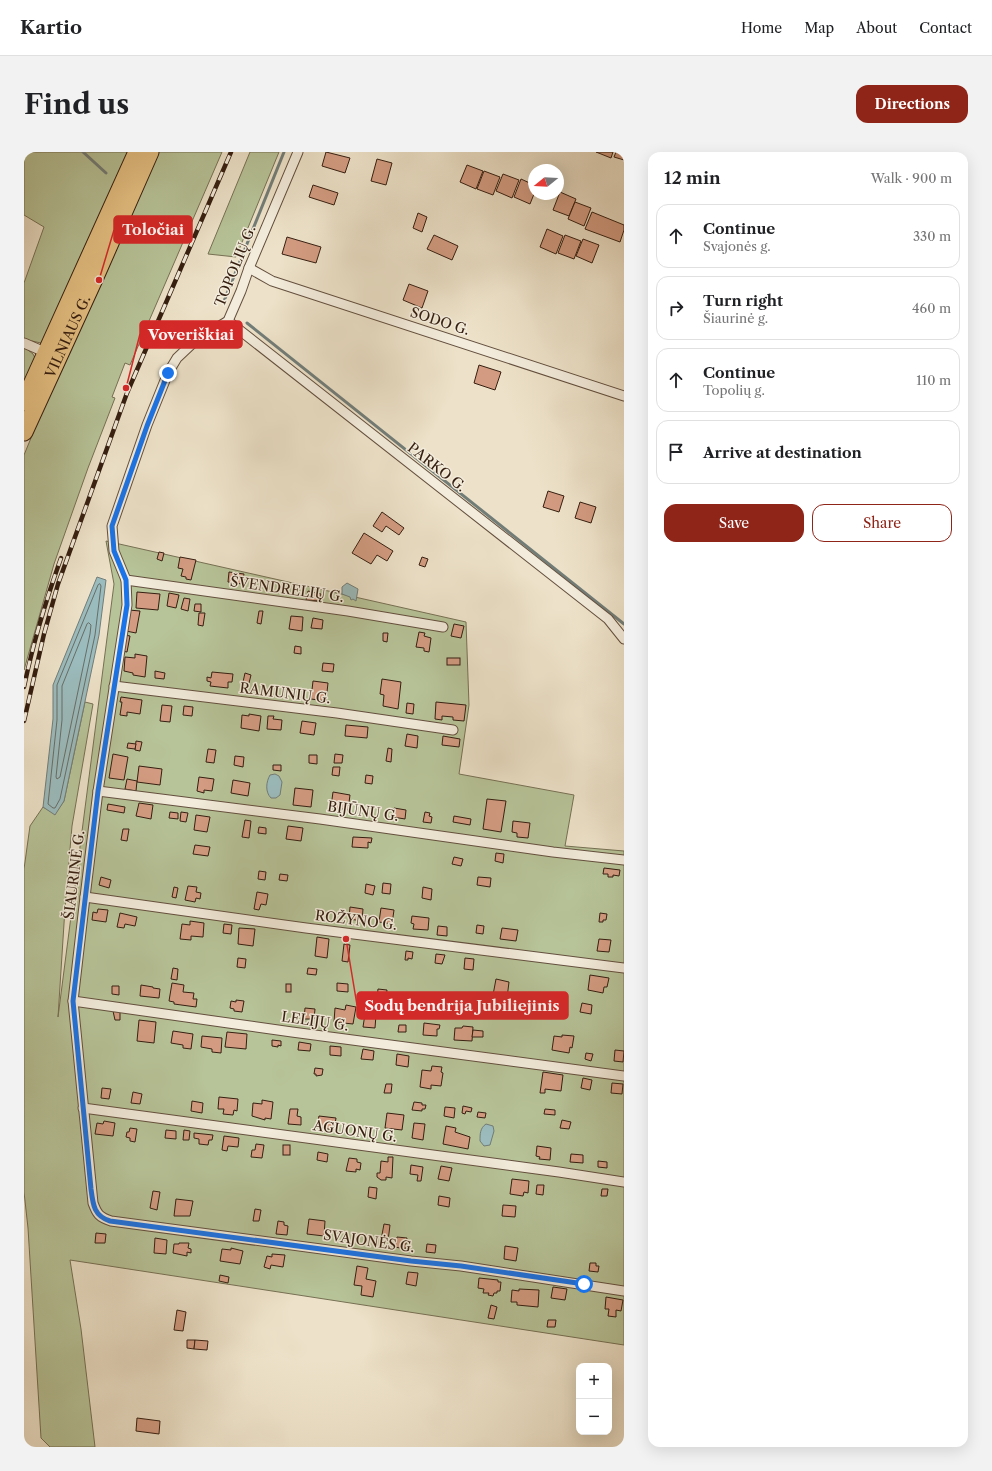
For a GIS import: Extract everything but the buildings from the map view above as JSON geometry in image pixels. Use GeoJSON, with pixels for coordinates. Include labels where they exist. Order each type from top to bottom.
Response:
{"type":"FeatureCollection","features":[{"type":"Feature","properties":{"kind":"highway","name":"VILNIAUS G."},"geometry":{"type":"LineString","coordinates":[[24,402],[137,152]]}},
{"type":"Feature","properties":{"kind":"highway","name":"VILNIAUS G."},"geometry":{"type":"LineString","coordinates":[[24,432],[150,152]]}},
{"type":"Feature","properties":{"kind":"street","name":"TOPOLIŲ G."},"geometry":{"type":"LineString","coordinates":[[112,526],[147,426],[168,373],[177,358],[195,341],[228,321],[298,152]]}},
{"type":"Feature","properties":{"kind":"street","name":"SODO G."},"geometry":{"type":"LineString","coordinates":[[249,268],[272,281],[624,396]]}},
{"type":"Feature","properties":{"kind":"street","name":"PARKO G."},"geometry":{"type":"LineString","coordinates":[[228,321],[608,619],[624,639]]}},
{"type":"Feature","properties":{"kind":"street"},"geometry":{"type":"LineString","coordinates":[[24,343],[47,353]]}},
{"type":"Feature","properties":{"kind":"street","name":"ŠIAURINĖ G."},"geometry":{"type":"LineString","coordinates":[[110,1221],[97,1214],[93,1203],[73,1001],[98,791],[127,605],[126,580],[114,551],[112,526]]}},
{"type":"Feature","properties":{"kind":"street","name":"ŠVENDRELIŲ G."},"geometry":{"type":"LineString","coordinates":[[126,580],[348,611],[443,627]]}},
{"type":"Feature","properties":{"kind":"street","name":"RAMUNIŲ G."},"geometry":{"type":"LineString","coordinates":[[114,686],[338,713],[453,730]]}},
{"type":"Feature","properties":{"kind":"street","name":"BIJŪNŲ G."},"geometry":{"type":"LineString","coordinates":[[98,791],[624,860]]}},
{"type":"Feature","properties":{"kind":"street","name":"ROŽYNO G."},"geometry":{"type":"LineString","coordinates":[[85,897],[306,928],[624,968]]}},
{"type":"Feature","properties":{"kind":"street","name":"LELIJŲ G."},"geometry":{"type":"LineString","coordinates":[[73,1001],[624,1076]]}},
{"type":"Feature","properties":{"kind":"street","name":"AGUONŲ G."},"geometry":{"type":"LineString","coordinates":[[83,1108],[624,1182]]}},
{"type":"Feature","properties":{"kind":"street","name":"SVAJONĖS G."},"geometry":{"type":"LineString","coordinates":[[110,1221],[411,1261],[461,1266],[624,1291]]}},
{"type":"Feature","properties":{"kind":"green space"},"geometry":{"type":"Polygon","coordinates":[[[24,152],[129,152],[44,339],[41,343],[32,341],[28,350],[35,358],[24,381],[24,283],[44,227],[24,215],[24,152]]]}},
{"type":"Feature","properties":{"kind":"green space"},"geometry":{"type":"Polygon","coordinates":[[[154,152],[222,152],[130,365],[125,363],[112,397],[115,398],[54,564],[24,670],[24,455],[67,351],[154,152]]]}},
{"type":"Feature","properties":{"kind":"green space"},"geometry":{"type":"Polygon","coordinates":[[[250,152],[279,152],[236,257],[208,254],[250,152]]]}},
{"type":"Feature","properties":{"kind":"green space"},"geometry":{"type":"Polygon","coordinates":[[[106,541],[466,622],[469,705],[459,774],[574,795],[565,846],[624,851],[624,1345],[70,1260],[81,1329],[95,1447],[50,1447],[41,1438],[28,1228],[24,1192],[24,869],[30,826],[43,807],[55,814],[64,801],[85,702],[93,704],[72,826],[58,1017],[114,584],[106,541]]]}},
{"type":"Feature","properties":{"kind":"water"},"geometry":{"type":"Polygon","coordinates":[[[97,577],[106,580],[99,635],[64,801],[55,815],[43,807],[53,719],[53,685],[97,577]]]}},
{"type":"Feature","properties":{"kind":"water"},"geometry":{"type":"Polygon","coordinates":[[[347,583],[358,589],[356,601],[353,599],[351,600],[350,597],[342,594],[342,587],[347,583]]]}},
{"type":"Feature","properties":{"kind":"water"},"geometry":{"type":"Polygon","coordinates":[[[275,774],[279,776],[282,782],[280,795],[276,798],[271,798],[267,790],[267,784],[270,775],[275,774]]]}},
{"type":"Feature","properties":{"kind":"water"},"geometry":{"type":"Polygon","coordinates":[[[486,1124],[493,1126],[494,1131],[490,1145],[484,1146],[480,1141],[480,1136],[481,1129],[486,1124]]]}},
{"type":"Feature","properties":{"kind":"waterway"},"geometry":{"type":"LineString","coordinates":[[83,152],[106,173]]}},
{"type":"Feature","properties":{"kind":"waterway"},"geometry":{"type":"LineString","coordinates":[[224,301],[284,152]]}},
{"type":"Feature","properties":{"kind":"waterway"},"geometry":{"type":"LineString","coordinates":[[247,323],[624,624]]}},
{"type":"Feature","properties":{"kind":"railway"},"geometry":{"type":"LineString","coordinates":[[24,721],[44,634],[58,584],[127,393],[231,152]]}},
{"type":"Feature","properties":{"kind":"railway"},"geometry":{"type":"LineString","coordinates":[[24,687],[40,622],[61,558]]}},
{"type":"Feature","properties":{"kind":"place","name":"Toločiai"},"geometry":{"type":"Point","coordinates":[99,280]}},
{"type":"Feature","properties":{"kind":"place","name":"Voveriškiai"},"geometry":{"type":"Point","coordinates":[126,388]}},
{"type":"Feature","properties":{"kind":"place","name":"Sodų bendrija Jubiliejinis"},"geometry":{"type":"Point","coordinates":[346,939]}},
{"type":"Feature","properties":{"kind":"route"},"geometry":{"type":"LineString","coordinates":[[168,373],[147,426],[112,526],[114,551],[126,580],[127,605],[98,791],[73,1001],[91,1189],[93,1203],[97,1214],[110,1221],[411,1261],[461,1266],[584,1284]]}}]}
